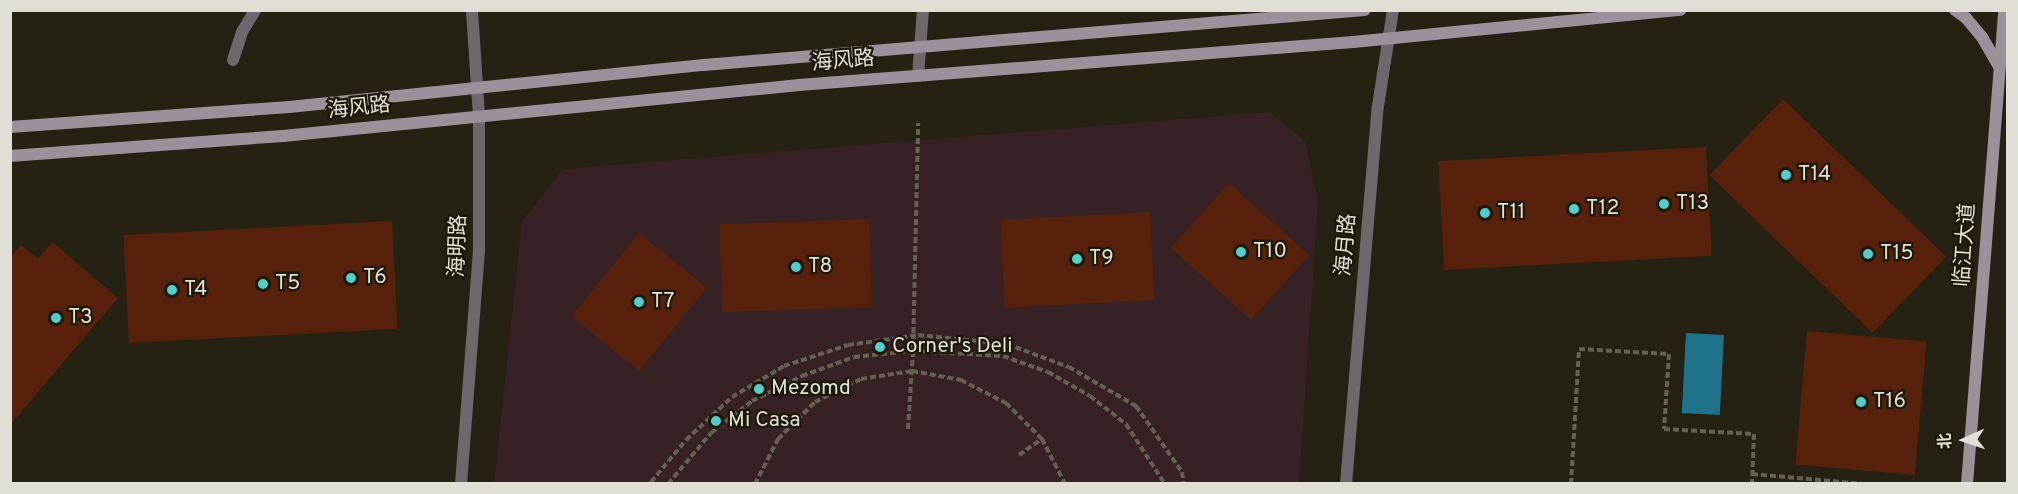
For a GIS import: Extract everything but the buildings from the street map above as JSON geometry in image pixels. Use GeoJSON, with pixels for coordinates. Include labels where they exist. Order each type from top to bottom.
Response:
{"type":"FeatureCollection","features":[{"type":"Feature","properties":{"kind":"street"},"geometry":{"type":"LineString","coordinates":[[232,60],[242,32],[255,10]]}},
{"type":"Feature","properties":{"kind":"street","name":"海明路"},"geometry":{"type":"LineString","coordinates":[[461,483],[479,251],[479,116],[472,10]]}},
{"type":"Feature","properties":{"kind":"street"},"geometry":{"type":"LineString","coordinates":[[918,75],[922,10]]}},
{"type":"Feature","properties":{"kind":"street","name":"海风路"},"geometry":{"type":"LineString","coordinates":[[10,127],[289,107],[704,65],[1365,10]]}},
{"type":"Feature","properties":{"kind":"street","name":"海月路"},"geometry":{"type":"LineString","coordinates":[[1346,483],[1378,106],[1393,10]]}},
{"type":"Feature","properties":{"kind":"street","name":"海风路"},"geometry":{"type":"LineString","coordinates":[[10,156],[283,136],[918,75],[1389,38],[1680,10]]}},
{"type":"Feature","properties":{"kind":"street"},"geometry":{"type":"LineString","coordinates":[[1955,10],[1966,18],[1982,37],[1999,67]]}},
{"type":"Feature","properties":{"kind":"street","name":"临江大道"},"geometry":{"type":"LineString","coordinates":[[1967,483],[2004,10]]}},
{"type":"Feature","properties":{"kind":"path"},"geometry":{"type":"LineString","coordinates":[[908,429],[913,351],[918,123]]}},
{"type":"Feature","properties":{"kind":"path"},"geometry":{"type":"LineString","coordinates":[[650,483],[686,440],[732,397],[784,366],[848,345],[918,335],[1007,344],[1069,367],[1136,406],[1182,472],[1184,483]]}},
{"type":"Feature","properties":{"kind":"path"},"geometry":{"type":"LineString","coordinates":[[1572,483],[1579,349],[1669,354],[1664,429],[1754,434],[1752,483]]}},
{"type":"Feature","properties":{"kind":"path"},"geometry":{"type":"LineString","coordinates":[[668,483],[711,433],[752,401],[802,376],[854,357],[913,351],[1003,356],[1048,372],[1090,396],[1126,424],[1165,483]]}},
{"type":"Feature","properties":{"kind":"path"},"geometry":{"type":"LineString","coordinates":[[755,483],[778,439],[815,402],[861,379],[912,371],[961,380],[1006,403],[1042,439],[1065,483]]}},
{"type":"Feature","properties":{"kind":"path"},"geometry":{"type":"LineString","coordinates":[[1019,455],[1042,439]]}},
{"type":"Feature","properties":{"kind":"path"},"geometry":{"type":"LineString","coordinates":[[1752,474],[1864,483]]}},
{"type":"Feature","properties":{"kind":"shaded area"},"geometry":{"type":"Polygon","coordinates":[[[1270,112],[1305,141],[1318,201],[1299,483],[494,484],[522,221],[563,169],[1270,112]]]}},
{"type":"Feature","properties":{"kind":"water"},"geometry":{"type":"Polygon","coordinates":[[[1686,333],[1724,335],[1720,415],[1682,413],[1686,333]]]}},
{"type":"Feature","properties":{"kind":"place","name":"T14"},"geometry":{"type":"Point","coordinates":[1786,175]}},
{"type":"Feature","properties":{"kind":"place","name":"T13"},"geometry":{"type":"Point","coordinates":[1664,204]}},
{"type":"Feature","properties":{"kind":"place","name":"T12"},"geometry":{"type":"Point","coordinates":[1574,209]}},
{"type":"Feature","properties":{"kind":"place","name":"T11"},"geometry":{"type":"Point","coordinates":[1485,213]}},
{"type":"Feature","properties":{"kind":"place","name":"T10"},"geometry":{"type":"Point","coordinates":[1241,252]}},
{"type":"Feature","properties":{"kind":"place","name":"T15"},"geometry":{"type":"Point","coordinates":[1868,254]}},
{"type":"Feature","properties":{"kind":"place","name":"T9"},"geometry":{"type":"Point","coordinates":[1077,259]}},
{"type":"Feature","properties":{"kind":"place","name":"T8"},"geometry":{"type":"Point","coordinates":[796,267]}},
{"type":"Feature","properties":{"kind":"place","name":"T6"},"geometry":{"type":"Point","coordinates":[351,278]}},
{"type":"Feature","properties":{"kind":"place","name":"T5"},"geometry":{"type":"Point","coordinates":[263,284]}},
{"type":"Feature","properties":{"kind":"place","name":"T4"},"geometry":{"type":"Point","coordinates":[172,290]}},
{"type":"Feature","properties":{"kind":"place","name":"T7"},"geometry":{"type":"Point","coordinates":[639,302]}},
{"type":"Feature","properties":{"kind":"place","name":"T3"},"geometry":{"type":"Point","coordinates":[56,318]}},
{"type":"Feature","properties":{"kind":"place","name":"Corner's Deli"},"geometry":{"type":"Point","coordinates":[880,347]}},
{"type":"Feature","properties":{"kind":"place","name":"Mezomd"},"geometry":{"type":"Point","coordinates":[759,389]}},
{"type":"Feature","properties":{"kind":"place","name":"T16"},"geometry":{"type":"Point","coordinates":[1861,402]}},
{"type":"Feature","properties":{"kind":"place","name":"Mi Casa"},"geometry":{"type":"Point","coordinates":[716,421]}}]}
